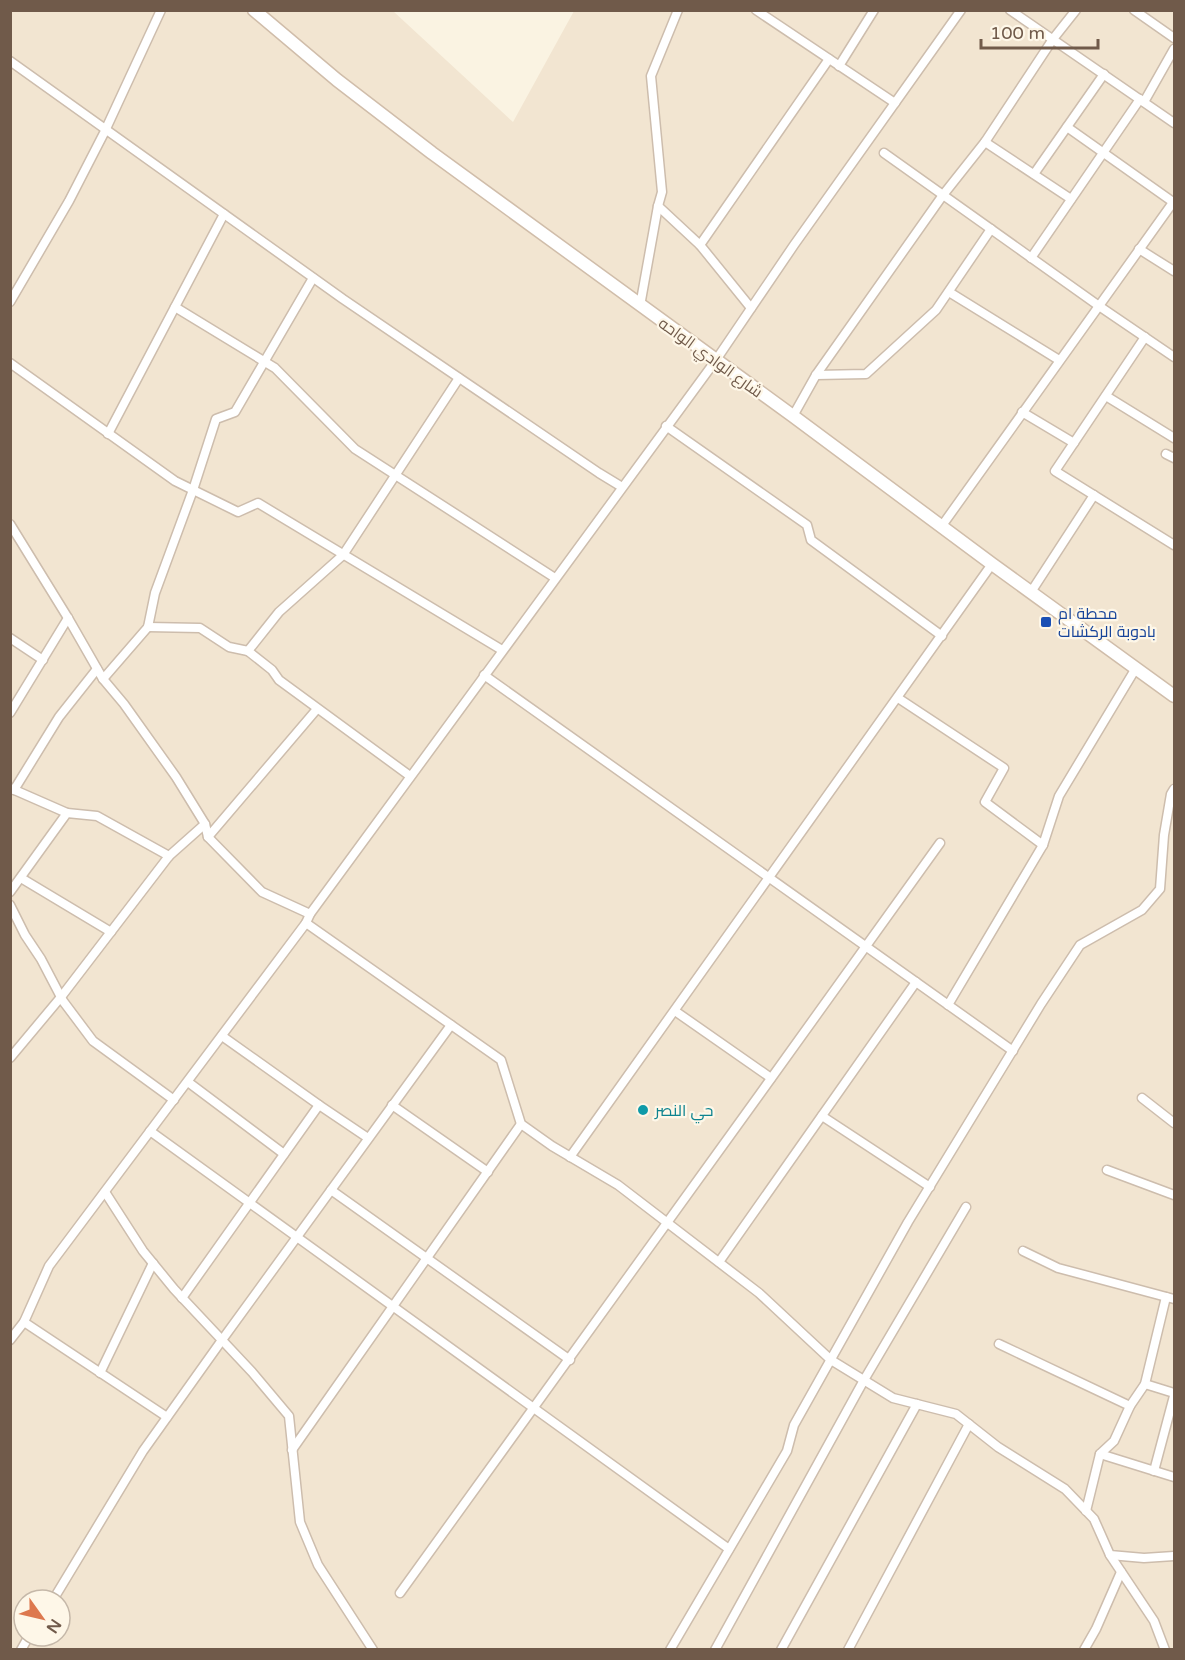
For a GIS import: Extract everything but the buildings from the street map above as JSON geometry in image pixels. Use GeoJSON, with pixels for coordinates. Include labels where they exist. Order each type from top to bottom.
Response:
{"type":"FeatureCollection","features":[{"type":"Feature","properties":{"kind":"main road","name":"شارع الوادي الواحه"},"geometry":{"type":"LineString","coordinates":[[254,10],[337,80],[442,160],[1174,696]]}},
{"type":"Feature","properties":{"kind":"street"},"geometry":{"type":"LineString","coordinates":[[10,302],[69,201],[106,130],[161,10]]}},
{"type":"Feature","properties":{"kind":"street"},"geometry":{"type":"LineString","coordinates":[[640,306],[662,192],[651,76],[678,10]]}},
{"type":"Feature","properties":{"kind":"street"},"geometry":{"type":"LineString","coordinates":[[756,10],[895,103]]}},
{"type":"Feature","properties":{"kind":"street"},"geometry":{"type":"LineString","coordinates":[[839,66],[874,10]]}},
{"type":"Feature","properties":{"kind":"street"},"geometry":{"type":"LineString","coordinates":[[10,1340],[24,1322],[49,1266],[306,923],[310,914],[410,776],[716,360],[750,308],[961,10]]}},
{"type":"Feature","properties":{"kind":"street"},"geometry":{"type":"LineString","coordinates":[[1011,10],[1174,123]]}},
{"type":"Feature","properties":{"kind":"street"},"geometry":{"type":"LineString","coordinates":[[793,416],[816,375],[943,195],[985,142],[1053,39],[1076,10]]}},
{"type":"Feature","properties":{"kind":"street"},"geometry":{"type":"LineString","coordinates":[[1139,12],[1174,38]]}},
{"type":"Feature","properties":{"kind":"street"},"geometry":{"type":"LineString","coordinates":[[1031,258],[1103,152],[1142,101],[1174,49]]}},
{"type":"Feature","properties":{"kind":"street"},"geometry":{"type":"LineString","coordinates":[[700,244],[829,59]]}},
{"type":"Feature","properties":{"kind":"street"},"geometry":{"type":"LineString","coordinates":[[10,61],[313,278],[622,487]]}},
{"type":"Feature","properties":{"kind":"street"},"geometry":{"type":"LineString","coordinates":[[1034,174],[1104,74]]}},
{"type":"Feature","properties":{"kind":"street"},"geometry":{"type":"LineString","coordinates":[[941,526],[1174,202],[1067,127]]}},
{"type":"Feature","properties":{"kind":"street"},"geometry":{"type":"LineString","coordinates":[[985,142],[1071,199]]}},
{"type":"Feature","properties":{"kind":"street"},"geometry":{"type":"LineString","coordinates":[[884,153],[1174,357]]}},
{"type":"Feature","properties":{"kind":"street"},"geometry":{"type":"LineString","coordinates":[[658,206],[700,244],[750,308]]}},
{"type":"Feature","properties":{"kind":"street"},"geometry":{"type":"LineString","coordinates":[[108,434],[224,214]]}},
{"type":"Feature","properties":{"kind":"street"},"geometry":{"type":"LineString","coordinates":[[816,375],[866,374],[936,310],[991,229]]}},
{"type":"Feature","properties":{"kind":"street"},"geometry":{"type":"LineString","coordinates":[[1140,249],[1174,272]]}},
{"type":"Feature","properties":{"kind":"street"},"geometry":{"type":"LineString","coordinates":[[103,679],[148,627],[155,593],[216,419],[235,412],[313,278]]}},
{"type":"Feature","properties":{"kind":"street"},"geometry":{"type":"LineString","coordinates":[[949,292],[1059,360]]}},
{"type":"Feature","properties":{"kind":"street"},"geometry":{"type":"LineString","coordinates":[[175,307],[275,368],[355,450],[555,578]]}},
{"type":"Feature","properties":{"kind":"street"},"geometry":{"type":"LineString","coordinates":[[1145,337],[1055,471],[1174,545]]}},
{"type":"Feature","properties":{"kind":"street"},"geometry":{"type":"LineString","coordinates":[[10,363],[175,481],[238,512],[258,503],[502,650]]}},
{"type":"Feature","properties":{"kind":"street"},"geometry":{"type":"LineString","coordinates":[[248,651],[279,612],[343,555],[459,378]]}},
{"type":"Feature","properties":{"kind":"street"},"geometry":{"type":"LineString","coordinates":[[1106,396],[1174,438]]}},
{"type":"Feature","properties":{"kind":"street"},"geometry":{"type":"LineString","coordinates":[[1022,412],[1074,443]]}},
{"type":"Feature","properties":{"kind":"street"},"geometry":{"type":"LineString","coordinates":[[666,426],[807,525],[811,540],[942,636]]}},
{"type":"Feature","properties":{"kind":"street"},"geometry":{"type":"LineString","coordinates":[[1031,592],[1094,495]]}},
{"type":"Feature","properties":{"kind":"street"},"geometry":{"type":"LineString","coordinates":[[10,524],[103,679],[124,704],[176,777],[205,824],[208,837],[262,892],[310,914]]}},
{"type":"Feature","properties":{"kind":"street"},"geometry":{"type":"LineString","coordinates":[[570,1157],[992,564]]}},
{"type":"Feature","properties":{"kind":"street"},"geometry":{"type":"LineString","coordinates":[[10,712],[68,618]]}},
{"type":"Feature","properties":{"kind":"street"},"geometry":{"type":"LineString","coordinates":[[148,627],[200,628],[229,647],[248,651],[272,669],[279,680],[410,776]]}},
{"type":"Feature","properties":{"kind":"street"},"geometry":{"type":"LineString","coordinates":[[10,638],[42,660]]}},
{"type":"Feature","properties":{"kind":"street"},"geometry":{"type":"LineString","coordinates":[[948,1005],[1043,845],[1059,796],[1136,668]]}},
{"type":"Feature","properties":{"kind":"street"},"geometry":{"type":"LineString","coordinates":[[97,669],[59,717],[12,789],[67,813],[97,816],[170,856]]}},
{"type":"Feature","properties":{"kind":"street"},"geometry":{"type":"LineString","coordinates":[[484,675],[1013,1051]]}},
{"type":"Feature","properties":{"kind":"street"},"geometry":{"type":"LineString","coordinates":[[897,698],[1004,768],[985,802],[1043,845]]}},
{"type":"Feature","properties":{"kind":"street"},"geometry":{"type":"LineString","coordinates":[[208,837],[317,709]]}},
{"type":"Feature","properties":{"kind":"street"},"geometry":{"type":"LineString","coordinates":[[670,1650],[787,1451],[794,1425],[930,1187],[1080,945],[1142,910],[1160,889],[1164,835],[1171,794],[1174,789]]}},
{"type":"Feature","properties":{"kind":"street"},"geometry":{"type":"LineString","coordinates":[[10,892],[67,813]]}},
{"type":"Feature","properties":{"kind":"street"},"geometry":{"type":"LineString","coordinates":[[10,1058],[61,997],[170,856],[205,824]]}},
{"type":"Feature","properties":{"kind":"street"},"geometry":{"type":"LineString","coordinates":[[400,1593],[535,1409],[940,843]]}},
{"type":"Feature","properties":{"kind":"street"},"geometry":{"type":"LineString","coordinates":[[21,878],[111,932]]}},
{"type":"Feature","properties":{"kind":"street"},"geometry":{"type":"LineString","coordinates":[[10,905],[61,997],[93,1041],[174,1100]]}},
{"type":"Feature","properties":{"kind":"street"},"geometry":{"type":"LineString","coordinates":[[306,923],[501,1060],[521,1124],[552,1146],[618,1185],[667,1222],[759,1293],[831,1360],[893,1398],[956,1414],[998,1447],[1065,1489],[1094,1519],[1110,1555],[1154,1621],[1165,1650]]}},
{"type":"Feature","properties":{"kind":"street"},"geometry":{"type":"LineString","coordinates":[[719,1262],[916,982]]}},
{"type":"Feature","properties":{"kind":"street"},"geometry":{"type":"LineString","coordinates":[[675,1011],[771,1078]]}},
{"type":"Feature","properties":{"kind":"street"},"geometry":{"type":"LineString","coordinates":[[60,1588],[143,1451],[451,1025]]}},
{"type":"Feature","properties":{"kind":"street"},"geometry":{"type":"LineString","coordinates":[[222,1036],[369,1138]]}},
{"type":"Feature","properties":{"kind":"street"},"geometry":{"type":"LineString","coordinates":[[188,1082],[284,1154]]}},
{"type":"Feature","properties":{"kind":"street"},"geometry":{"type":"LineString","coordinates":[[1142,1098],[1174,1123]]}},
{"type":"Feature","properties":{"kind":"street"},"geometry":{"type":"LineString","coordinates":[[183,1298],[319,1105]]}},
{"type":"Feature","properties":{"kind":"street"},"geometry":{"type":"LineString","coordinates":[[392,1105],[488,1172]]}},
{"type":"Feature","properties":{"kind":"street"},"geometry":{"type":"LineString","coordinates":[[822,1116],[930,1187]]}},
{"type":"Feature","properties":{"kind":"street"},"geometry":{"type":"LineString","coordinates":[[292,1450],[521,1124]]}},
{"type":"Feature","properties":{"kind":"street"},"geometry":{"type":"LineString","coordinates":[[150,1131],[729,1549]]}},
{"type":"Feature","properties":{"kind":"street"},"geometry":{"type":"LineString","coordinates":[[1107,1170],[1174,1195]]}},
{"type":"Feature","properties":{"kind":"street"},"geometry":{"type":"LineString","coordinates":[[331,1190],[570,1360]]}},
{"type":"Feature","properties":{"kind":"street"},"geometry":{"type":"LineString","coordinates":[[105,1192],[143,1251],[289,1416],[300,1522],[318,1565],[373,1650]]}},
{"type":"Feature","properties":{"kind":"street"},"geometry":{"type":"LineString","coordinates":[[715,1650],[864,1380],[966,1207]]}},
{"type":"Feature","properties":{"kind":"street"},"geometry":{"type":"LineString","coordinates":[[1023,1251],[1058,1268],[1170,1298],[1145,1384],[1130,1406],[1114,1441],[1100,1454],[1086,1511]]}},
{"type":"Feature","properties":{"kind":"street"},"geometry":{"type":"LineString","coordinates":[[100,1373],[153,1263]]}},
{"type":"Feature","properties":{"kind":"street"},"geometry":{"type":"LineString","coordinates":[[24,1322],[167,1417]]}},
{"type":"Feature","properties":{"kind":"street"},"geometry":{"type":"LineString","coordinates":[[999,1344],[1130,1406]]}},
{"type":"Feature","properties":{"kind":"street"},"geometry":{"type":"LineString","coordinates":[[1145,1384],[1174,1395],[1154,1471]]}},
{"type":"Feature","properties":{"kind":"street"},"geometry":{"type":"LineString","coordinates":[[781,1650],[917,1404]]}},
{"type":"Feature","properties":{"kind":"street"},"geometry":{"type":"LineString","coordinates":[[848,1650],[969,1424]]}},
{"type":"Feature","properties":{"kind":"street"},"geometry":{"type":"LineString","coordinates":[[1100,1454],[1174,1477]]}},
{"type":"Feature","properties":{"kind":"street"},"geometry":{"type":"LineString","coordinates":[[1110,1555],[1144,1558],[1174,1557]]}},
{"type":"Feature","properties":{"kind":"street"},"geometry":{"type":"LineString","coordinates":[[1084,1650],[1096,1629],[1121,1572]]}},
{"type":"Feature","properties":{"kind":"shaded area"},"geometry":{"type":"Polygon","coordinates":[[[11,11],[393,11],[513,122],[574,11],[1174,11],[1174,1649],[11,1650],[11,11]]]}},
{"type":"Feature","properties":{"kind":"place","name":"محطة ام بادوبة الركشات"},"geometry":{"type":"Point","coordinates":[1046,622]}},
{"type":"Feature","properties":{"kind":"place","name":"حي النصر"},"geometry":{"type":"Point","coordinates":[643,1110]}}]}
